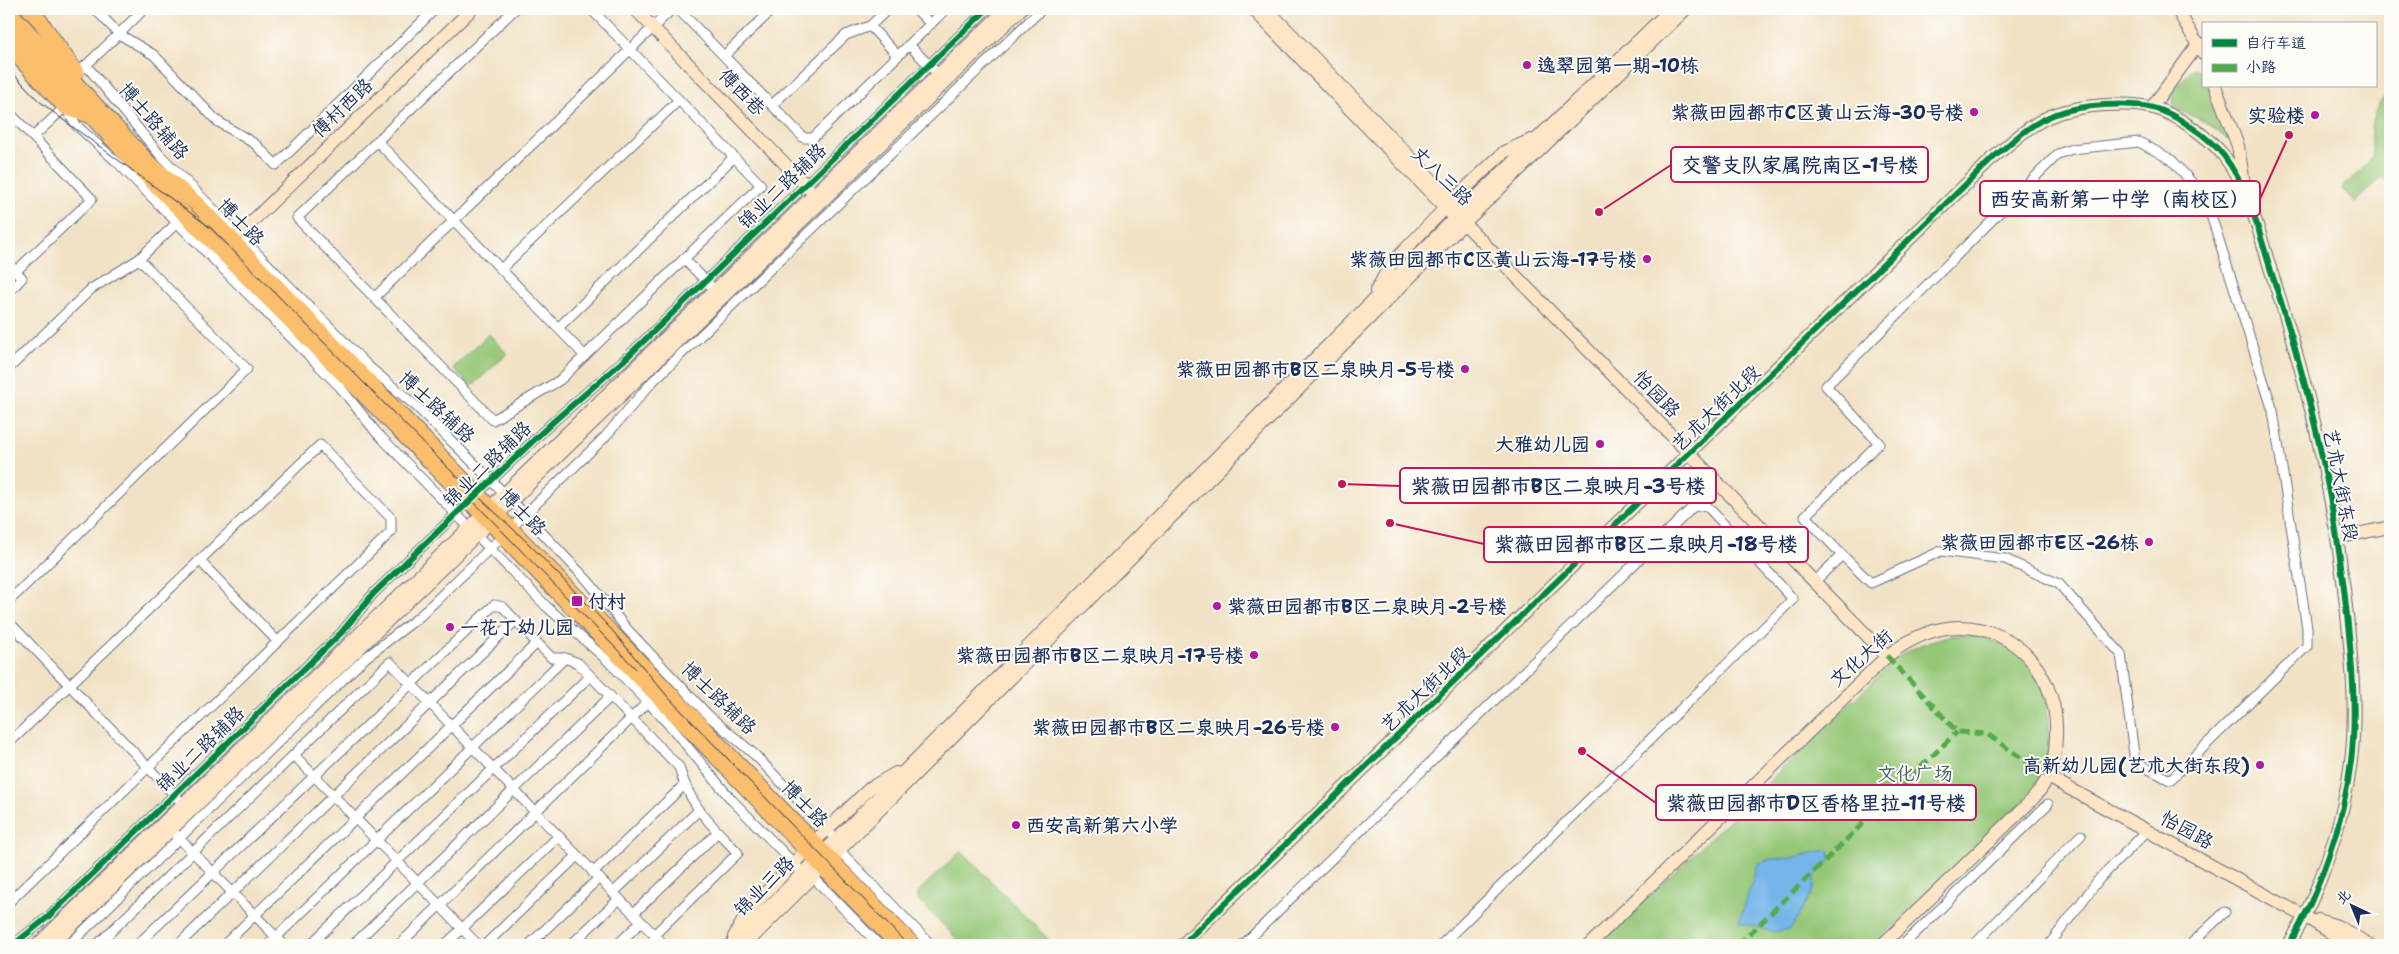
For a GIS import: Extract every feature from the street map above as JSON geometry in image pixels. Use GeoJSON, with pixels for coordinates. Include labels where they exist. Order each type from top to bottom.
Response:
{"type":"FeatureCollection","features":[{"type":"Feature","properties":{"kind":"main road"},"geometry":{"type":"LineString","coordinates":[[9,48],[65,107],[92,110],[82,70],[29,9]]}},
{"type":"Feature","properties":{"kind":"main road"},"geometry":{"type":"LineString","coordinates":[[9,11],[36,48]]}},
{"type":"Feature","properties":{"kind":"main road"},"geometry":{"type":"LineString","coordinates":[[9,26],[36,48]]}},
{"type":"Feature","properties":{"kind":"main road","name":"博士路"},"geometry":{"type":"LineString","coordinates":[[36,48],[92,110],[182,219],[507,531],[818,858],[898,945]]}},
{"type":"Feature","properties":{"kind":"main road","name":"博士路"},"geometry":{"type":"LineString","coordinates":[[92,110],[197,204],[473,498]]}},
{"type":"Feature","properties":{"kind":"main road","name":"博士路"},"geometry":{"type":"LineString","coordinates":[[818,858],[913,945]]}},
{"type":"Feature","properties":{"kind":"street"},"geometry":{"type":"LineString","coordinates":[[95,9],[119,34],[154,55],[217,121],[255,144],[276,165],[435,9]]}},
{"type":"Feature","properties":{"kind":"street"},"geometry":{"type":"LineString","coordinates":[[82,70],[144,9]]}},
{"type":"Feature","properties":{"kind":"street","name":"傅村西路"},"geometry":{"type":"LineString","coordinates":[[238,234],[472,9]]}},
{"type":"Feature","properties":{"kind":"street"},"geometry":{"type":"LineString","coordinates":[[515,9],[297,218],[493,420],[560,380],[761,185],[591,9]]}},
{"type":"Feature","properties":{"kind":"street","name":"傅西巷"},"geometry":{"type":"LineString","coordinates":[[635,9],[814,193]]}},
{"type":"Feature","properties":{"kind":"street"},"geometry":{"type":"LineString","coordinates":[[375,297],[672,9]]}},
{"type":"Feature","properties":{"kind":"street"},"geometry":{"type":"LineString","coordinates":[[678,9],[804,138],[813,138],[946,9]]}},
{"type":"Feature","properties":{"kind":"street"},"geometry":{"type":"LineString","coordinates":[[724,56],[773,9]]}},
{"type":"Feature","properties":{"kind":"street"},"geometry":{"type":"LineString","coordinates":[[772,106],[846,35],[870,26],[888,9]]}},
{"type":"Feature","properties":{"kind":"street"},"geometry":{"type":"LineString","coordinates":[[916,9],[931,24]]}},
{"type":"Feature","properties":{"kind":"street"},"geometry":{"type":"LineString","coordinates":[[937,74],[988,9]]}},
{"type":"Feature","properties":{"kind":"street"},"geometry":{"type":"LineString","coordinates":[[37,945],[183,803],[508,498],[714,290],[1006,9]]}},
{"type":"Feature","properties":{"kind":"street"},"geometry":{"type":"LineString","coordinates":[[937,74],[1021,9]]}},
{"type":"Feature","properties":{"kind":"street"},"geometry":{"type":"LineString","coordinates":[[52,945],[365,658],[419,616],[605,437],[652,382],[1042,9]]}},
{"type":"Feature","properties":{"kind":"street","name":"丈八三路"},"geometry":{"type":"LineString","coordinates":[[1253,9],[1456,212]]}},
{"type":"Feature","properties":{"kind":"street","name":"丈八三路"},"geometry":{"type":"LineString","coordinates":[[1267,9],[1456,212]]}},
{"type":"Feature","properties":{"kind":"street"},"geometry":{"type":"LineString","coordinates":[[818,858],[1456,212],[1538,137],[1671,9]]}},
{"type":"Feature","properties":{"kind":"street"},"geometry":{"type":"LineString","coordinates":[[818,858],[1366,307],[1391,264],[1456,212],[1686,9]]}},
{"type":"Feature","properties":{"kind":"street"},"geometry":{"type":"LineString","coordinates":[[2152,107],[2201,49],[2177,9]]}},
{"type":"Feature","properties":{"kind":"street"},"geometry":{"type":"LineString","coordinates":[[870,26],[898,56]]}},
{"type":"Feature","properties":{"kind":"street"},"geometry":{"type":"LineString","coordinates":[[909,45],[937,74]]}},
{"type":"Feature","properties":{"kind":"street","name":"博士路辅路"},"geometry":{"type":"LineString","coordinates":[[82,70],[160,155],[369,367],[417,407],[524,514],[588,581],[627,629],[709,716],[755,755],[827,830],[818,858]]}},
{"type":"Feature","properties":{"kind":"street"},"geometry":{"type":"LineString","coordinates":[[2216,88],[2238,146],[2245,190]]}},
{"type":"Feature","properties":{"kind":"street"},"geometry":{"type":"LineString","coordinates":[[501,269],[679,100]]}},
{"type":"Feature","properties":{"kind":"street","name":"艺术大街北段"},"geometry":{"type":"LineString","coordinates":[[1182,945],[1994,157],[2029,128],[2055,114],[2083,107],[2106,105],[2152,107]]}},
{"type":"Feature","properties":{"kind":"street"},"geometry":{"type":"LineString","coordinates":[[33,137],[65,107]]}},
{"type":"Feature","properties":{"kind":"street","name":"博士路辅路"},"geometry":{"type":"LineString","coordinates":[[65,107],[76,125],[182,219],[340,387],[376,432],[546,606],[608,661],[648,702],[730,798],[818,858],[931,945]]}},
{"type":"Feature","properties":{"kind":"street","name":"艺术大街东段"},"geometry":{"type":"LineString","coordinates":[[2152,107],[2188,126],[2211,142],[2224,156],[2245,190],[2292,332],[2309,400],[2337,538],[2353,674],[2354,715],[2351,761],[2346,794],[2322,875],[2306,916],[2289,945]]}},
{"type":"Feature","properties":{"kind":"street"},"geometry":{"type":"LineString","coordinates":[[9,112],[92,199],[16,271]]}},
{"type":"Feature","properties":{"kind":"street"},"geometry":{"type":"LineString","coordinates":[[377,141],[585,356]]}},
{"type":"Feature","properties":{"kind":"street"},"geometry":{"type":"LineString","coordinates":[[2139,142],[2172,160],[2193,184],[2211,215],[2273,411],[2307,628],[2307,646],[2170,780],[2135,762],[2121,654],[2059,584],[2005,559],[1941,551],[1871,583],[1842,555],[1805,516],[1879,443],[1826,386],[2058,154],[2072,149],[2139,142]]}},
{"type":"Feature","properties":{"kind":"street"},"geometry":{"type":"LineString","coordinates":[[558,328],[734,157]]}},
{"type":"Feature","properties":{"kind":"street","name":"怡园路"},"geometry":{"type":"LineString","coordinates":[[1456,212],[1887,656]]}},
{"type":"Feature","properties":{"kind":"street"},"geometry":{"type":"LineString","coordinates":[[9,368],[91,289],[139,259],[182,219]]}},
{"type":"Feature","properties":{"kind":"street"},"geometry":{"type":"LineString","coordinates":[[684,258],[714,290]]}},
{"type":"Feature","properties":{"kind":"street"},"geometry":{"type":"LineString","coordinates":[[9,601],[247,369],[139,259]]}},
{"type":"Feature","properties":{"kind":"street"},"geometry":{"type":"LineString","coordinates":[[9,264],[22,278],[9,292]]}},
{"type":"Feature","properties":{"kind":"street","name":"锦业二路辅路"},"geometry":{"type":"LineString","coordinates":[[13,945],[183,803],[341,633],[374,593],[554,421],[624,361],[714,290]]}},
{"type":"Feature","properties":{"kind":"street"},"geometry":{"type":"LineString","coordinates":[[9,742],[320,445],[392,518],[390,532],[9,902]]}},
{"type":"Feature","properties":{"kind":"street"},"geometry":{"type":"LineString","coordinates":[[1243,945],[1693,506],[1706,506],[1793,599],[1441,945]]}},
{"type":"Feature","properties":{"kind":"street"},"geometry":{"type":"LineString","coordinates":[[2337,538],[2390,527]]}},
{"type":"Feature","properties":{"kind":"street"},"geometry":{"type":"LineString","coordinates":[[1814,581],[1842,555]]}},
{"type":"Feature","properties":{"kind":"street"},"geometry":{"type":"LineString","coordinates":[[200,561],[278,642]]}},
{"type":"Feature","properties":{"kind":"street"},"geometry":{"type":"LineString","coordinates":[[137,945],[494,605],[503,607],[552,658],[565,658],[578,664],[590,676],[679,768],[684,785],[698,811],[738,853],[654,935]]}},
{"type":"Feature","properties":{"kind":"street"},"geometry":{"type":"LineString","coordinates":[[178,945],[515,621]]}},
{"type":"Feature","properties":{"kind":"street"},"geometry":{"type":"LineString","coordinates":[[9,622],[183,803]]}},
{"type":"Feature","properties":{"kind":"street","name":"文化大街"},"geometry":{"type":"LineString","coordinates":[[1589,945],[1887,656],[1906,642],[1925,633],[1960,627],[1992,634],[2017,646],[2038,666],[2052,701],[2056,726],[2055,753],[2050,778],[2031,801],[1882,945]]}},
{"type":"Feature","properties":{"kind":"street"},"geometry":{"type":"LineString","coordinates":[[224,945],[537,643]]}},
{"type":"Feature","properties":{"kind":"street"},"geometry":{"type":"LineString","coordinates":[[268,945],[565,658]]}},
{"type":"Feature","properties":{"kind":"street"},"geometry":{"type":"LineString","coordinates":[[97,945],[390,662],[642,922],[661,944]]}},
{"type":"Feature","properties":{"kind":"street"},"geometry":{"type":"LineString","coordinates":[[310,945],[590,676]]}},
{"type":"Feature","properties":{"kind":"street"},"geometry":{"type":"LineString","coordinates":[[353,945],[610,697]]}},
{"type":"Feature","properties":{"kind":"street"},"geometry":{"type":"LineString","coordinates":[[399,945],[648,702]]}},
{"type":"Feature","properties":{"kind":"street"},"geometry":{"type":"LineString","coordinates":[[294,755],[478,945]]}},
{"type":"Feature","properties":{"kind":"street"},"geometry":{"type":"LineString","coordinates":[[818,858],[827,830],[870,788],[911,765]]}},
{"type":"Feature","properties":{"kind":"street","name":"怡园路"},"geometry":{"type":"LineString","coordinates":[[2050,778],[2306,916],[2350,945]]}},
{"type":"Feature","properties":{"kind":"street"},"geometry":{"type":"LineString","coordinates":[[529,945],[684,785]]}},
{"type":"Feature","properties":{"kind":"street"},"geometry":{"type":"LineString","coordinates":[[69,945],[175,834],[183,803]]}},
{"type":"Feature","properties":{"kind":"street"},"geometry":{"type":"LineString","coordinates":[[1903,945],[2048,804]]}},
{"type":"Feature","properties":{"kind":"street"},"geometry":{"type":"LineString","coordinates":[[571,945],[698,811]]}},
{"type":"Feature","properties":{"kind":"street"},"geometry":{"type":"LineString","coordinates":[[2049,945],[2100,878],[2148,830]]}},
{"type":"Feature","properties":{"kind":"street"},"geometry":{"type":"LineString","coordinates":[[633,914],[718,832]]}},
{"type":"Feature","properties":{"kind":"street"},"geometry":{"type":"LineString","coordinates":[[175,834],[284,945]]}},
{"type":"Feature","properties":{"kind":"street"},"geometry":{"type":"LineString","coordinates":[[1974,945],[2081,835]]}},
{"type":"Feature","properties":{"kind":"street"},"geometry":{"type":"LineString","coordinates":[[445,945],[558,836]]}},
{"type":"Feature","properties":{"kind":"street"},"geometry":{"type":"LineString","coordinates":[[485,945],[577,856]]}},
{"type":"Feature","properties":{"kind":"street","name":"博士路辅路"},"geometry":{"type":"LineString","coordinates":[[818,858],[879,945]]}},
{"type":"Feature","properties":{"kind":"street","name":"锦业三路"},"geometry":{"type":"LineString","coordinates":[[730,945],[818,858]]}},
{"type":"Feature","properties":{"kind":"street","name":"锦业三路"},"geometry":{"type":"LineString","coordinates":[[745,945],[818,858]]}},
{"type":"Feature","properties":{"kind":"street"},"geometry":{"type":"LineString","coordinates":[[2190,945],[2225,912]]}},
{"type":"Feature","properties":{"kind":"street","name":"怡园路"},"geometry":{"type":"LineString","coordinates":[[2306,916],[2337,926],[2370,945]]}},
{"type":"Feature","properties":{"kind":"street"},"geometry":{"type":"LineString","coordinates":[[617,945],[642,922]]}},
{"type":"Feature","properties":{"kind":"green space"},"geometry":{"type":"Polygon","coordinates":[[[2193,69],[2201,70],[2202,88],[2209,88],[2229,140],[2203,121],[2180,111],[2174,104],[2173,99],[2176,88],[2193,69]]]}},
{"type":"Feature","properties":{"kind":"green space"},"geometry":{"type":"Polygon","coordinates":[[[2390,91],[2390,185],[2382,177],[2355,202],[2341,188],[2362,169],[2372,156],[2372,120],[2377,107],[2390,91]]]}},
{"type":"Feature","properties":{"kind":"green space"},"geometry":{"type":"Polygon","coordinates":[[[489,334],[507,354],[471,387],[453,368],[489,334]]]}},
{"type":"Feature","properties":{"kind":"green space","name":"文化广场"},"geometry":{"type":"Polygon","coordinates":[[[1957,635],[1978,637],[1996,642],[2012,650],[2026,662],[2036,676],[2048,711],[2049,741],[2047,760],[2039,778],[2021,804],[1873,945],[1599,945],[1898,657],[1926,643],[1957,635]]]}},
{"type":"Feature","properties":{"kind":"green space"},"geometry":{"type":"Polygon","coordinates":[[[961,851],[1054,945],[963,945],[918,900],[918,892],[961,851]]]}},
{"type":"Feature","properties":{"kind":"water"},"geometry":{"type":"Polygon","coordinates":[[[1820,851],[1830,851],[1830,861],[1814,877],[1814,889],[1791,929],[1774,932],[1739,922],[1758,864],[1770,859],[1792,858],[1820,851]]]}},
{"type":"Feature","properties":{"kind":"tram line"},"geometry":{"type":"LineString","coordinates":[[9,69],[38,100],[62,119],[211,228],[449,469],[528,543],[611,629],[668,697],[908,945]]}},
{"type":"Feature","properties":{"kind":"tram line"},"geometry":{"type":"LineString","coordinates":[[474,502],[636,669]]}},
{"type":"Feature","properties":{"kind":"marked path"},"geometry":{"type":"LineString","coordinates":[[1887,656],[1957,732],[1987,734],[2050,778]]}},
{"type":"Feature","properties":{"kind":"marked path"},"geometry":{"type":"LineString","coordinates":[[1738,945],[1957,732]]}},
{"type":"Feature","properties":{"kind":"cycle path"},"geometry":{"type":"LineString","coordinates":[[13,945],[48,917],[341,633],[374,593],[554,421],[623,361],[987,9]]}},
{"type":"Feature","properties":{"kind":"cycle path"},"geometry":{"type":"LineString","coordinates":[[1182,945],[1994,157],[2023,132],[2047,117],[2078,108],[2118,104],[2153,108],[2171,115],[2201,134],[2218,149],[2233,169],[2247,197],[2257,226],[2297,355],[2327,484],[2342,571],[2349,633],[2353,688],[2353,743],[2343,808],[2329,856],[2310,903],[2289,945]]}},
{"type":"Feature","properties":{"kind":"place","name":"逸翠园第一期-10栋"},"geometry":{"type":"Point","coordinates":[1527,65]}},
{"type":"Feature","properties":{"kind":"place","name":"紫薇田园都市C区黄山云海-30号楼"},"geometry":{"type":"Point","coordinates":[1974,112]}},
{"type":"Feature","properties":{"kind":"place","name":"实验楼"},"geometry":{"type":"Point","coordinates":[2315,115]}},
{"type":"Feature","properties":{"kind":"place","name":"西安高新第一中学（南校区）"},"geometry":{"type":"Point","coordinates":[2289,135]}},
{"type":"Feature","properties":{"kind":"place","name":"交警支队家属院南区-1号楼"},"geometry":{"type":"Point","coordinates":[1599,212]}},
{"type":"Feature","properties":{"kind":"place","name":"紫薇田园都市C区黄山云海-17号楼"},"geometry":{"type":"Point","coordinates":[1647,259]}},
{"type":"Feature","properties":{"kind":"place","name":"紫薇田园都市B区二泉映月-5号楼"},"geometry":{"type":"Point","coordinates":[1465,369]}},
{"type":"Feature","properties":{"kind":"place","name":"大雅幼儿园"},"geometry":{"type":"Point","coordinates":[1600,444]}},
{"type":"Feature","properties":{"kind":"place","name":"紫薇田园都市B区二泉映月-3号楼"},"geometry":{"type":"Point","coordinates":[1342,484]}},
{"type":"Feature","properties":{"kind":"place","name":"紫薇田园都市B区二泉映月-18号楼"},"geometry":{"type":"Point","coordinates":[1390,523]}},
{"type":"Feature","properties":{"kind":"place","name":"紫薇田园都市E区-26栋"},"geometry":{"type":"Point","coordinates":[2149,542]}},
{"type":"Feature","properties":{"kind":"place","name":"付村"},"geometry":{"type":"Point","coordinates":[577,601]}},
{"type":"Feature","properties":{"kind":"place","name":"紫薇田园都市B区二泉映月-2号楼"},"geometry":{"type":"Point","coordinates":[1217,606]}},
{"type":"Feature","properties":{"kind":"place","name":"一花丁幼儿园"},"geometry":{"type":"Point","coordinates":[450,627]}},
{"type":"Feature","properties":{"kind":"place","name":"紫薇田园都市B区二泉映月-17号楼"},"geometry":{"type":"Point","coordinates":[1254,655]}},
{"type":"Feature","properties":{"kind":"place","name":"紫薇田园都市B区二泉映月-26号楼"},"geometry":{"type":"Point","coordinates":[1335,727]}},
{"type":"Feature","properties":{"kind":"place","name":"紫薇田园都市D区香格里拉-11号楼"},"geometry":{"type":"Point","coordinates":[1582,751]}},
{"type":"Feature","properties":{"kind":"place","name":"高新幼儿园(艺术大街东段)"},"geometry":{"type":"Point","coordinates":[2260,765]}},
{"type":"Feature","properties":{"kind":"place","name":"西安高新第六小学"},"geometry":{"type":"Point","coordinates":[1016,825]}}]}
